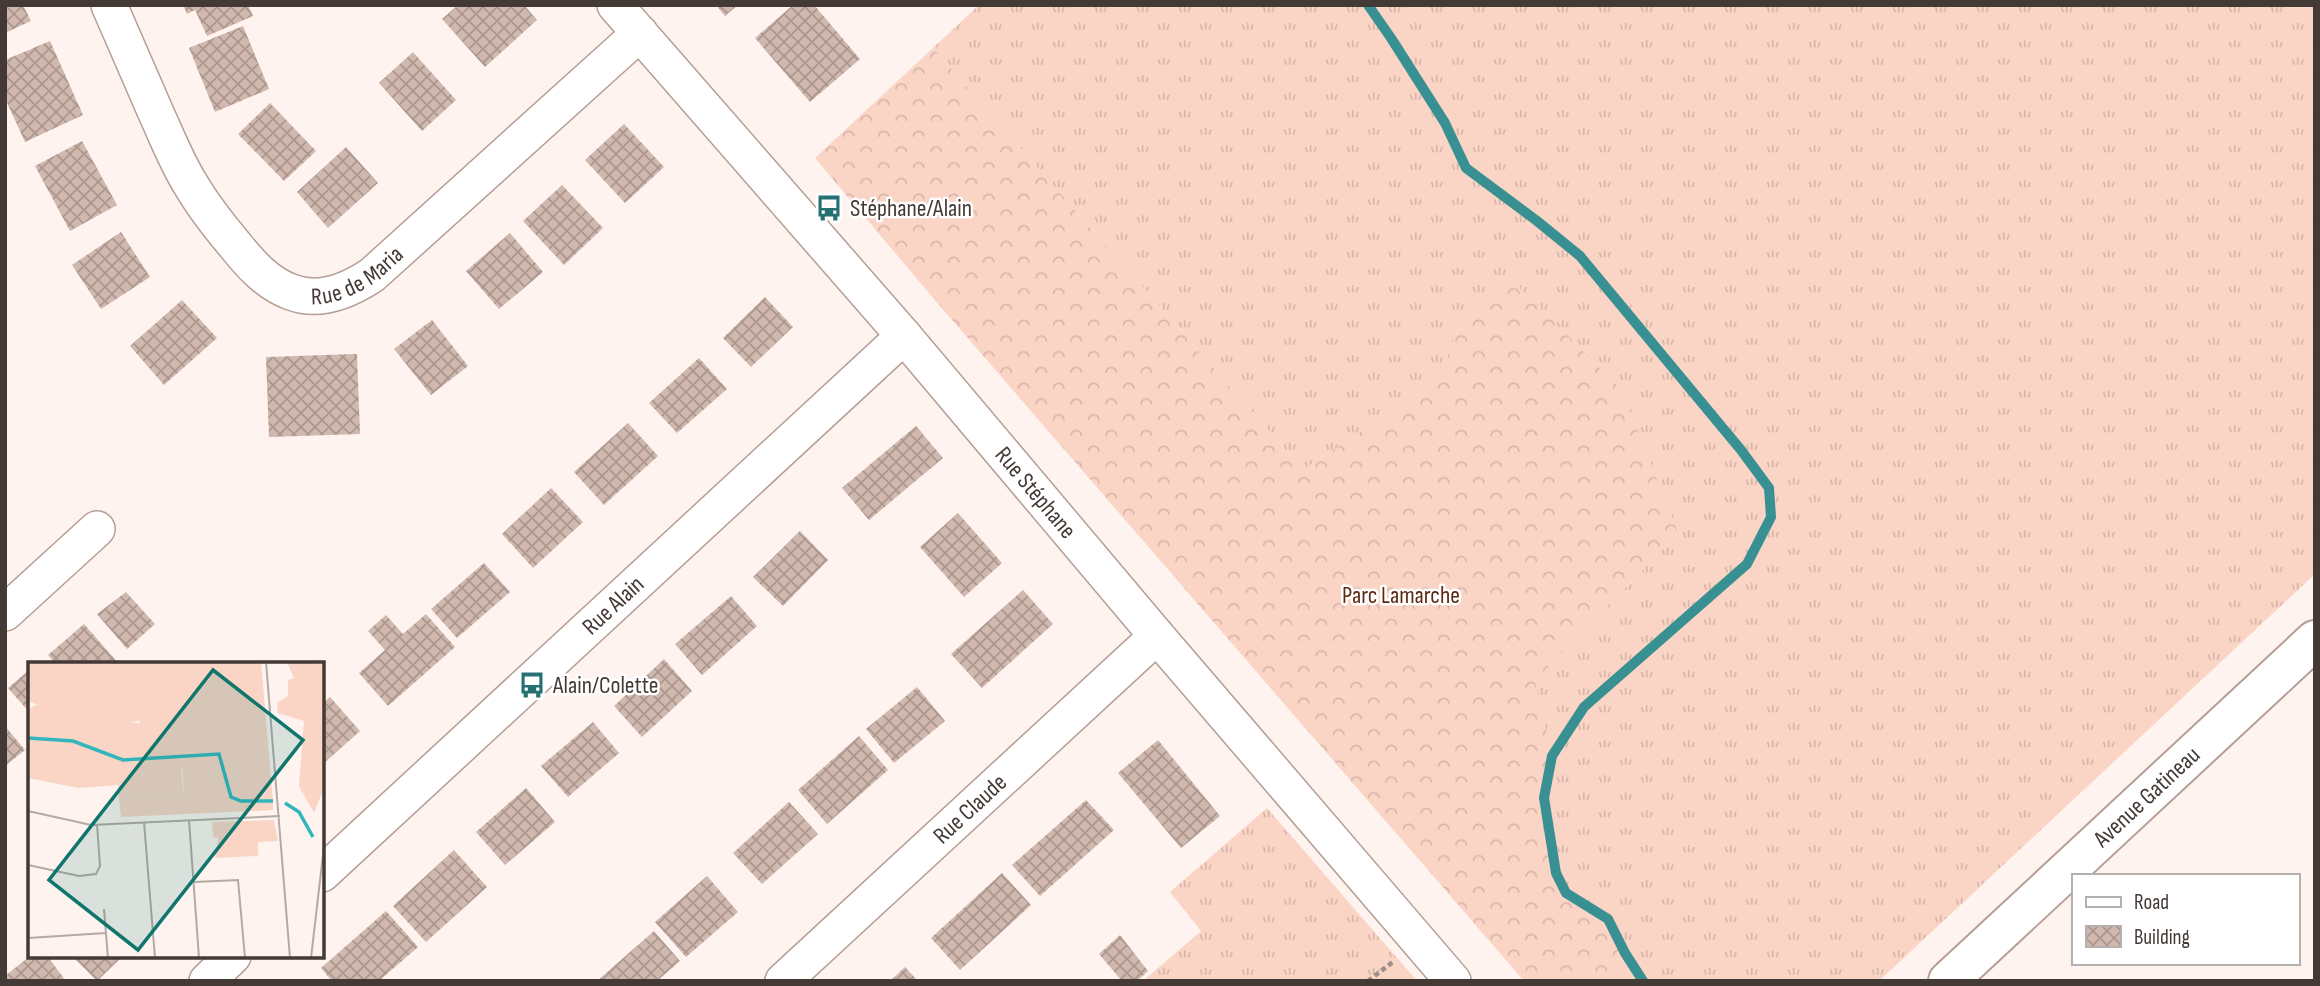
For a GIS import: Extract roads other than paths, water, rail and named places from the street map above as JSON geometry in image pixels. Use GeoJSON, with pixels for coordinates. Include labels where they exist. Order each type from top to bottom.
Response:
{"type":"FeatureCollection","features":[{"type":"Feature","properties":{"kind":"street","name":"Rue de Maria"},"geometry":{"type":"LineString","coordinates":[[109,5],[189,183],[212,218],[252,267],[272,283],[293,293],[316,296],[334,294],[356,286],[372,275],[640,33]]}},
{"type":"Feature","properties":{"kind":"street","name":"Rue Stéphane"},"geometry":{"type":"LineString","coordinates":[[615,5],[904,336],[1453,981]]}},
{"type":"Feature","properties":{"kind":"street","name":"Rue Alain"},"geometry":{"type":"LineString","coordinates":[[324,872],[904,336]]}},
{"type":"Feature","properties":{"kind":"street"},"geometry":{"type":"LineString","coordinates":[[5,613],[97,528]]}},
{"type":"Feature","properties":{"kind":"street","name":"Rue Claude"},"geometry":{"type":"LineString","coordinates":[[783,981],[1157,636]]}},
{"type":"Feature","properties":{"kind":"street","name":"Avenue Gatineau"},"geometry":{"type":"LineString","coordinates":[[1948,981],[2315,640]]}},
{"type":"Feature","properties":{"kind":"street"},"geometry":{"type":"LineString","coordinates":[[207,981],[231,958]]}},
{"type":"Feature","properties":{"kind":"waterway"},"geometry":{"type":"LineString","coordinates":[[1368,5],[1445,123],[1466,168],[1580,256],[1741,450],[1769,488],[1771,517],[1747,564],[1584,707],[1552,756],[1544,798],[1556,873],[1566,893],[1608,919],[1643,981]]}},
{"type":"Feature","properties":{"kind":"place","name":"Stéphane/Alain"},"geometry":{"type":"Point","coordinates":[829,208]}},
{"type":"Feature","properties":{"kind":"place","name":"Alain/Colette"},"geometry":{"type":"Point","coordinates":[532,685]}},
{"type":"Feature","properties":{"kind":"park label","name":"Parc Lamarche"},"geometry":{"type":"Point","coordinates":[1401,595]}}]}
